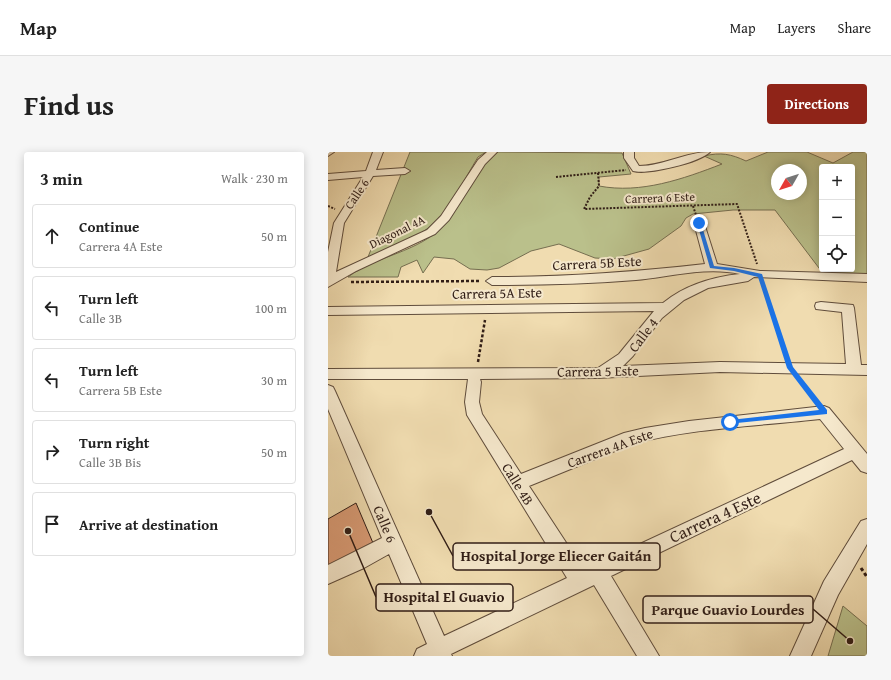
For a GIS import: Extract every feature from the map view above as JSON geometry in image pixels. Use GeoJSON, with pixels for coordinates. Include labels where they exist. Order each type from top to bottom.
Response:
{"type":"FeatureCollection","features":[{"type":"Feature","properties":{"kind":"street","name":"Calle 6"},"geometry":{"type":"LineString","coordinates":[[328,282],[339,223],[370,174],[378,152]]}},
{"type":"Feature","properties":{"kind":"street","name":"Diagonal 4A"},"geometry":{"type":"LineString","coordinates":[[328,282],[352,268],[431,232],[445,218],[481,162],[492,152]]}},
{"type":"Feature","properties":{"kind":"street"},"geometry":{"type":"LineString","coordinates":[[629,152],[629,158],[636,169],[665,167],[705,152]]}},
{"type":"Feature","properties":{"kind":"street"},"geometry":{"type":"LineString","coordinates":[[328,177],[405,171]]}},
{"type":"Feature","properties":{"kind":"street"},"geometry":{"type":"LineString","coordinates":[[699,223],[712,267]]}},
{"type":"Feature","properties":{"kind":"street","name":"Carrera 5B Este"},"geometry":{"type":"LineString","coordinates":[[492,281],[553,281],[636,276],[712,267],[734,269],[760,275],[867,278]]}},
{"type":"Feature","properties":{"kind":"street","name":"Calle 4"},"geometry":{"type":"LineString","coordinates":[[597,373],[614,366],[627,356],[647,327],[666,307],[689,291],[707,283],[760,275]]}},
{"type":"Feature","properties":{"kind":"street"},"geometry":{"type":"LineString","coordinates":[[821,306],[848,308],[861,370]]}},
{"type":"Feature","properties":{"kind":"street","name":"Carrera 5A Este"},"geometry":{"type":"LineString","coordinates":[[328,311],[666,307]]}},
{"type":"Feature","properties":{"kind":"street","name":"Carrera 5 Este"},"geometry":{"type":"LineString","coordinates":[[328,374],[475,377],[720,367],[861,370]]}},
{"type":"Feature","properties":{"kind":"street","name":"Calle 4B"},"geometry":{"type":"LineString","coordinates":[[475,377],[472,402],[475,415],[580,581]]}},
{"type":"Feature","properties":{"kind":"street","name":"Calle 6"},"geometry":{"type":"LineString","coordinates":[[328,391],[393,542],[435,653]]}},
{"type":"Feature","properties":{"kind":"street"},"geometry":{"type":"LineString","coordinates":[[824,412],[867,466]]}},
{"type":"Feature","properties":{"kind":"street","name":"Carrera 4A Este"},"geometry":{"type":"LineString","coordinates":[[517,483],[630,438],[649,433],[689,426],[749,421],[824,412]]}},
{"type":"Feature","properties":{"kind":"street","name":"Carrera 4 Este"},"geometry":{"type":"LineString","coordinates":[[435,653],[598,572],[855,451]]}},
{"type":"Feature","properties":{"kind":"street"},"geometry":{"type":"LineString","coordinates":[[800,656],[831,588],[867,526]]}},
{"type":"Feature","properties":{"kind":"street"},"geometry":{"type":"LineString","coordinates":[[328,575],[357,562],[393,542]]}},
{"type":"Feature","properties":{"kind":"street"},"geometry":{"type":"LineString","coordinates":[[598,572],[649,656]]}},
{"type":"Feature","properties":{"kind":"path"},"geometry":{"type":"LineString","coordinates":[[556,177],[636,169]]}},
{"type":"Feature","properties":{"kind":"path","name":"Carrera 6 Este"},"geometry":{"type":"LineString","coordinates":[[598,173],[599,186],[590,197],[584,210],[737,204],[760,275]]}},
{"type":"Feature","properties":{"kind":"path"},"geometry":{"type":"LineString","coordinates":[[760,275],[790,368],[824,412]]}},
{"type":"Feature","properties":{"kind":"path"},"geometry":{"type":"LineString","coordinates":[[328,282],[492,281]]}},
{"type":"Feature","properties":{"kind":"path"},"geometry":{"type":"LineString","coordinates":[[475,377],[487,309]]}},
{"type":"Feature","properties":{"kind":"green space"},"geometry":{"type":"Polygon","coordinates":[[[410,152],[486,152],[478,157],[448,207],[436,221],[413,238],[368,257],[410,152]]]}},
{"type":"Feature","properties":{"kind":"green space"},"geometry":{"type":"Polygon","coordinates":[[[498,152],[622,153],[631,174],[599,177],[599,186],[630,188],[662,184],[722,164],[704,156],[716,154],[726,154],[746,161],[768,152],[807,152],[833,163],[853,152],[867,152],[867,274],[822,272],[855,272],[855,164],[819,164],[819,268],[775,210],[733,210],[693,214],[686,218],[681,226],[649,249],[613,259],[595,258],[559,244],[531,251],[499,268],[487,270],[470,269],[454,259],[434,257],[423,273],[417,260],[401,267],[398,277],[348,277],[359,270],[422,242],[434,234],[451,216],[474,176],[481,167],[498,152]]]}},
{"type":"Feature","properties":{"kind":"green space"},"geometry":{"type":"Polygon","coordinates":[[[843,606],[867,626],[867,656],[828,656],[843,606]]]}},
{"type":"Feature","properties":{"kind":"building"},"geometry":{"type":"Polygon","coordinates":[[[356,503],[373,543],[328,566],[328,519],[356,503]]]}},
{"type":"Feature","properties":{"kind":"place","name":"Hospital Jorge Eliecer Gaitán"},"geometry":{"type":"Point","coordinates":[429,512]}},
{"type":"Feature","properties":{"kind":"place","name":"Hospital El Guavio"},"geometry":{"type":"Point","coordinates":[348,531]}},
{"type":"Feature","properties":{"kind":"place","name":"Parque Guavio Lourdes"},"geometry":{"type":"Point","coordinates":[850,641]}},
{"type":"Feature","properties":{"kind":"route"},"geometry":{"type":"LineString","coordinates":[[699,223],[712,267],[734,269],[760,275],[790,368],[824,412],[730,422]]}}]}
